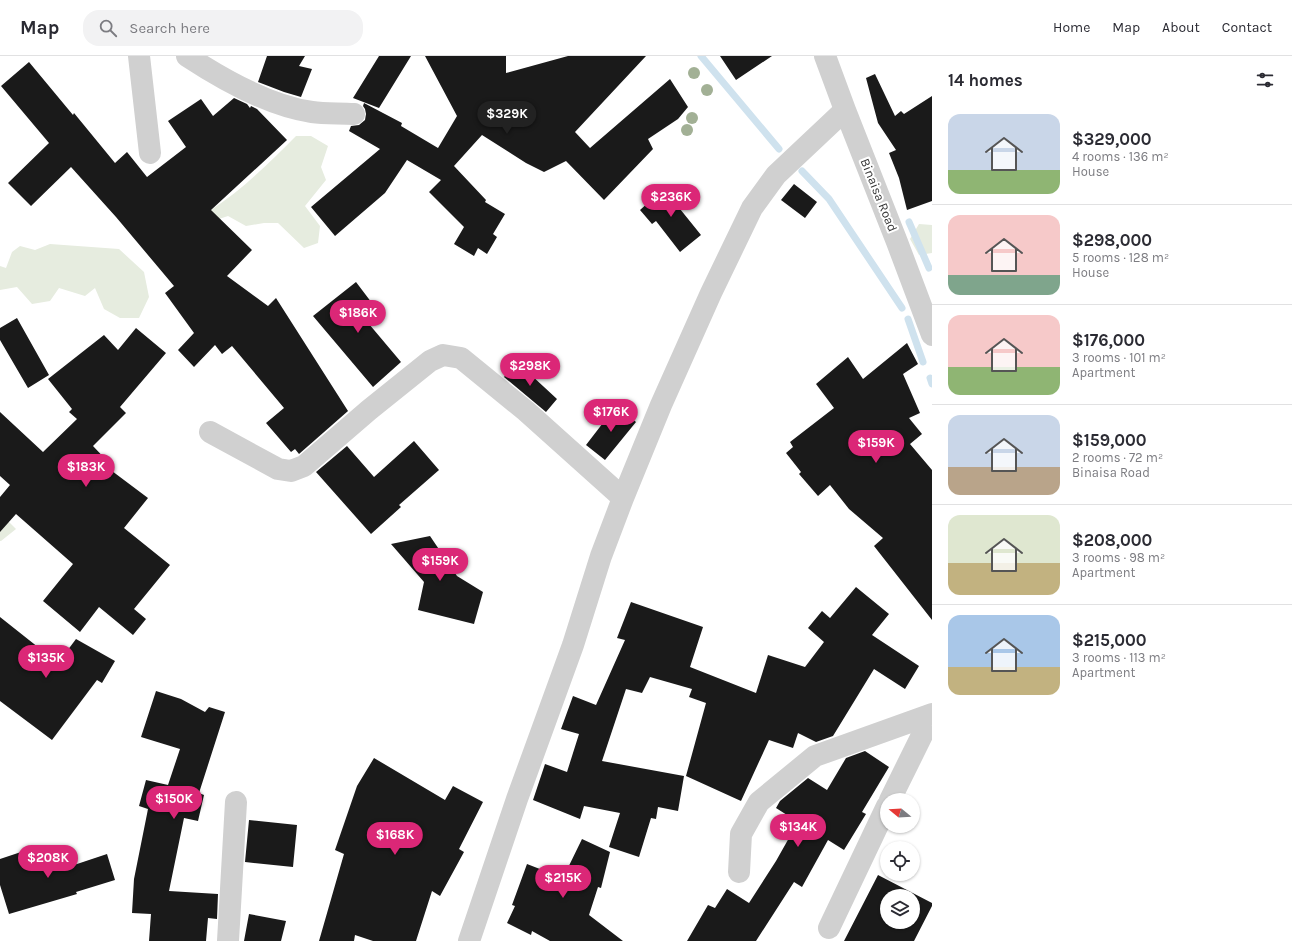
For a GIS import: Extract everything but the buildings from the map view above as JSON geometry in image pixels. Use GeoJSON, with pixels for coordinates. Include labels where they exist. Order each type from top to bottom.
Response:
{"type":"FeatureCollection","features":[{"type":"Feature","properties":{"kind":"street"},"geometry":{"type":"LineString","coordinates":[[139,56],[150,153]]}},
{"type":"Feature","properties":{"kind":"street"},"geometry":{"type":"LineString","coordinates":[[187,56],[214,74],[281,105],[312,112],[354,114]]}},
{"type":"Feature","properties":{"kind":"street","name":"Binaisa Road"},"geometry":{"type":"LineString","coordinates":[[825,56],[932,335]]}},
{"type":"Feature","properties":{"kind":"street"},"geometry":{"type":"LineString","coordinates":[[469,941],[517,799],[573,645],[601,556],[661,405],[708,300],[752,208],[776,175],[845,110]]}},
{"type":"Feature","properties":{"kind":"street"},"geometry":{"type":"LineString","coordinates":[[210,432],[278,469],[291,471],[304,466],[368,410],[430,361],[442,355],[461,358],[526,411],[623,498]]}},
{"type":"Feature","properties":{"kind":"street"},"geometry":{"type":"LineString","coordinates":[[893,793],[932,714]]}},
{"type":"Feature","properties":{"kind":"street"},"geometry":{"type":"LineString","coordinates":[[739,872],[741,834],[759,802],[815,756],[932,714]]}},
{"type":"Feature","properties":{"kind":"street"},"geometry":{"type":"LineString","coordinates":[[228,941],[236,802]]}},
{"type":"Feature","properties":{"kind":"street"},"geometry":{"type":"LineString","coordinates":[[829,928],[880,821]]}},
{"type":"Feature","properties":{"kind":"shaded area"},"geometry":{"type":"Polygon","coordinates":[[[296,136],[311,136],[328,146],[321,167],[326,180],[305,206],[320,226],[318,243],[304,248],[278,223],[264,223],[246,226],[228,216],[216,220],[211,210],[223,202],[266,166],[296,136]]]}},
{"type":"Feature","properties":{"kind":"shaded area"},"geometry":{"type":"Polygon","coordinates":[[[919,224],[932,225],[932,253],[919,255],[910,239],[919,224]]]}},
{"type":"Feature","properties":{"kind":"shaded area"},"geometry":{"type":"Polygon","coordinates":[[[50,244],[119,249],[144,272],[149,297],[139,318],[120,318],[104,309],[95,288],[85,296],[59,288],[50,301],[32,304],[17,287],[0,290],[0,266],[6,268],[12,252],[20,246],[35,250],[50,244]]]}},
{"type":"Feature","properties":{"kind":"shaded area"},"geometry":{"type":"Polygon","coordinates":[[[0,513],[16,529],[1,541],[0,541],[0,513]]]}},
{"type":"Feature","properties":{"kind":"waterway"},"geometry":{"type":"LineString","coordinates":[[701,56],[779,149]]}},
{"type":"Feature","properties":{"kind":"waterway"},"geometry":{"type":"LineString","coordinates":[[802,171],[829,199],[902,308]]}},
{"type":"Feature","properties":{"kind":"waterway"},"geometry":{"type":"LineString","coordinates":[[909,222],[929,268]]}},
{"type":"Feature","properties":{"kind":"waterway"},"geometry":{"type":"LineString","coordinates":[[908,319],[923,362]]}},
{"type":"Feature","properties":{"kind":"waterway"},"geometry":{"type":"LineString","coordinates":[[930,378],[932,384]]}}]}
